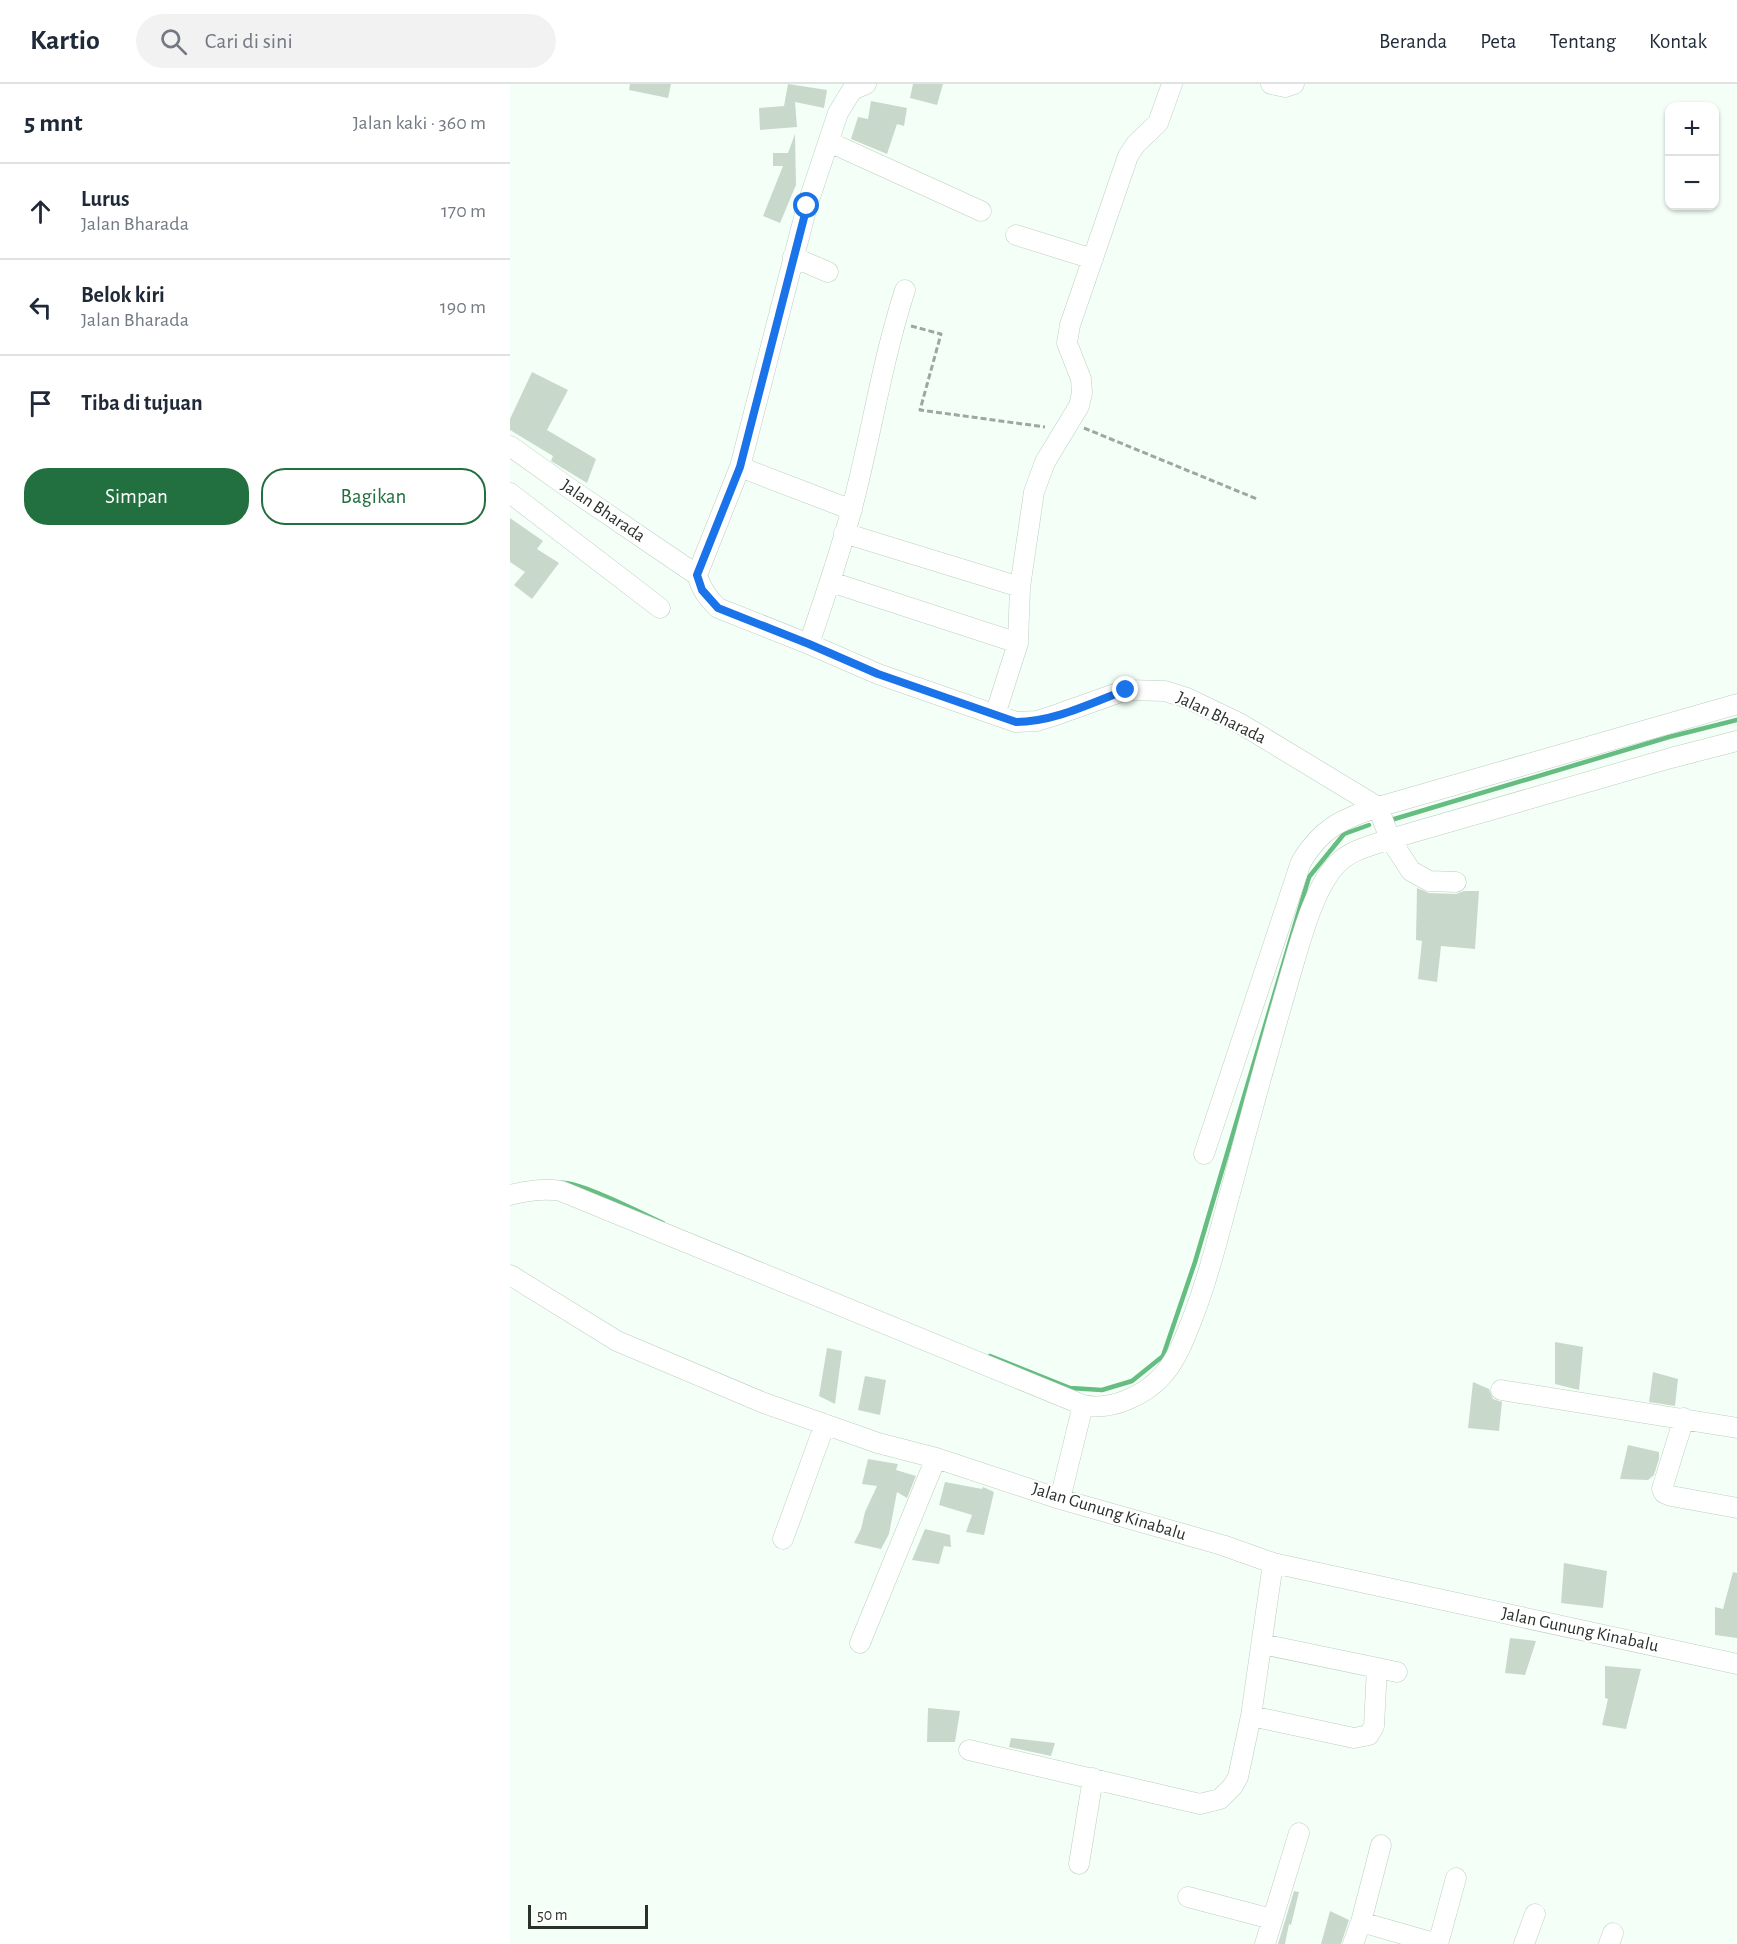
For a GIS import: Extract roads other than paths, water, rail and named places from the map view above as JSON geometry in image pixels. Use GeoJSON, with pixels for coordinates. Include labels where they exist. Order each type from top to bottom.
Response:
{"type":"FeatureCollection","features":[{"type":"Feature","properties":{"kind":"street"},"geometry":{"type":"LineString","coordinates":[[697,575],[740,467],[793,256],[828,142],[838,113],[852,90],[866,84]]}},
{"type":"Feature","properties":{"kind":"street"},"geometry":{"type":"LineString","coordinates":[[995,716],[1018,643],[1020,587],[1034,492],[1045,462],[1079,406],[1082,393],[1081,379],[1067,343],[1070,325],[1128,156],[1136,144],[1158,123],[1172,84]]}},
{"type":"Feature","properties":{"kind":"street"},"geometry":{"type":"LineString","coordinates":[[1271,84],[1285,87],[1294,84]]}},
{"type":"Feature","properties":{"kind":"street"},"geometry":{"type":"LineString","coordinates":[[828,142],[981,212]]}},
{"type":"Feature","properties":{"kind":"street"},"geometry":{"type":"LineString","coordinates":[[1016,236],[1093,259]]}},
{"type":"Feature","properties":{"kind":"street"},"geometry":{"type":"LineString","coordinates":[[793,256],[828,272]]}},
{"type":"Feature","properties":{"kind":"street"},"geometry":{"type":"LineString","coordinates":[[809,644],[831,582],[852,510],[895,321],[905,290]]}},
{"type":"Feature","properties":{"kind":"street","name":"Jalan Bharada"},"geometry":{"type":"LineString","coordinates":[[510,446],[697,575],[702,590],[718,608],[878,674],[1016,722],[1037,721],[1126,690],[1166,691],[1241,724],[1384,823]]}},
{"type":"Feature","properties":{"kind":"street"},"geometry":{"type":"LineString","coordinates":[[740,467],[852,510]]}},
{"type":"Feature","properties":{"kind":"street"},"geometry":{"type":"LineString","coordinates":[[510,493],[660,608]]}},
{"type":"Feature","properties":{"kind":"street"},"geometry":{"type":"LineString","coordinates":[[844,533],[1020,587]]}},
{"type":"Feature","properties":{"kind":"street"},"geometry":{"type":"LineString","coordinates":[[831,582],[1018,643]]}},
{"type":"Feature","properties":{"kind":"street"},"geometry":{"type":"LineString","coordinates":[[510,1195],[540,1190],[561,1191],[1083,1405],[1109,1406],[1138,1394],[1164,1374],[1181,1347],[1203,1291],[1254,1102],[1314,903],[1338,861],[1365,847],[1384,823],[1737,704]]}},
{"type":"Feature","properties":{"kind":"street"},"geometry":{"type":"LineString","coordinates":[[1204,1154],[1301,862],[1309,849],[1324,833],[1343,819],[1384,823],[1737,741]]}},
{"type":"Feature","properties":{"kind":"street"},"geometry":{"type":"LineString","coordinates":[[1384,823],[1402,860],[1411,871],[1429,881],[1456,882]]}},
{"type":"Feature","properties":{"kind":"street","name":"Jalan Gunung Kinabalu"},"geometry":{"type":"LineString","coordinates":[[510,1275],[617,1341],[764,1403],[878,1443],[936,1458],[1060,1499],[1222,1545],[1273,1563],[1737,1664]]}},
{"type":"Feature","properties":{"kind":"street"},"geometry":{"type":"LineString","coordinates":[[1501,1390],[1737,1428]]}},
{"type":"Feature","properties":{"kind":"street"},"geometry":{"type":"LineString","coordinates":[[1060,1499],[1083,1405]]}},
{"type":"Feature","properties":{"kind":"street"},"geometry":{"type":"LineString","coordinates":[[1684,1418],[1662,1489],[1664,1493],[1737,1508]]}},
{"type":"Feature","properties":{"kind":"street"},"geometry":{"type":"LineString","coordinates":[[783,1539],[825,1424]]}},
{"type":"Feature","properties":{"kind":"street"},"geometry":{"type":"LineString","coordinates":[[860,1643],[936,1458]]}},
{"type":"Feature","properties":{"kind":"street"},"geometry":{"type":"LineString","coordinates":[[969,1750],[1200,1804],[1214,1802],[1227,1792],[1238,1778],[1251,1716],[1273,1563]]}},
{"type":"Feature","properties":{"kind":"street"},"geometry":{"type":"LineString","coordinates":[[1262,1644],[1397,1672]]}},
{"type":"Feature","properties":{"kind":"street"},"geometry":{"type":"LineString","coordinates":[[1251,1716],[1354,1738],[1369,1735],[1374,1726],[1377,1668]]}},
{"type":"Feature","properties":{"kind":"street"},"geometry":{"type":"LineString","coordinates":[[1079,1864],[1093,1778]]}},
{"type":"Feature","properties":{"kind":"street"},"geometry":{"type":"LineString","coordinates":[[1265,1944],[1299,1833]]}},
{"type":"Feature","properties":{"kind":"street"},"geometry":{"type":"LineString","coordinates":[[1353,1944],[1381,1845]]}},
{"type":"Feature","properties":{"kind":"street"},"geometry":{"type":"LineString","coordinates":[[1361,1922],[1438,1944],[1456,1878]]}},
{"type":"Feature","properties":{"kind":"street"},"geometry":{"type":"LineString","coordinates":[[1188,1897],[1272,1919]]}},
{"type":"Feature","properties":{"kind":"street"},"geometry":{"type":"LineString","coordinates":[[1524,1944],[1534,1914]]}},
{"type":"Feature","properties":{"kind":"waterway"},"geometry":{"type":"LineString","coordinates":[[1391,820],[1669,737],[1737,720]]}},
{"type":"Feature","properties":{"kind":"waterway"},"geometry":{"type":"LineString","coordinates":[[990,1356],[1070,1388],[1102,1390],[1132,1381],[1163,1356],[1195,1262],[1309,877],[1344,834],[1369,825]]}},
{"type":"Feature","properties":{"kind":"waterway"},"geometry":{"type":"LineString","coordinates":[[560,1183],[580,1186],[663,1223]]}}]}
